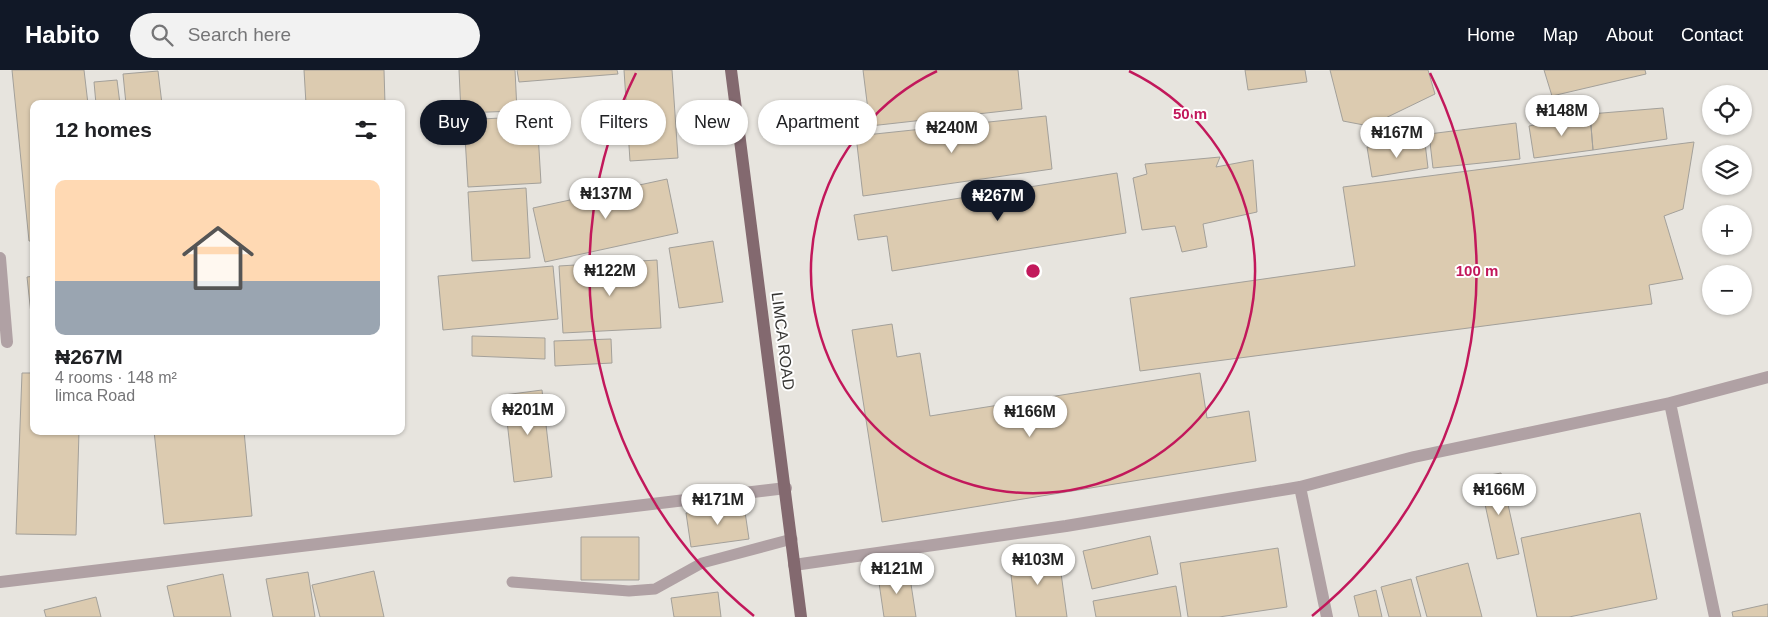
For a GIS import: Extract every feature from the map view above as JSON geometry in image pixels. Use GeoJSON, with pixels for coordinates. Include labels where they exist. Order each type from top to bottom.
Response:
{"type":"FeatureCollection","features":[{"type":"Feature","properties":{"kind":"main road","name":"LIMCA ROAD"},"geometry":{"type":"LineString","coordinates":[[731,70],[801,617]]}},
{"type":"Feature","properties":{"kind":"street"},"geometry":{"type":"LineString","coordinates":[[0,258],[7,342]]}},
{"type":"Feature","properties":{"kind":"street"},"geometry":{"type":"LineString","coordinates":[[794,565],[1066,526],[1300,487],[1414,457],[1670,403],[1768,377]]}},
{"type":"Feature","properties":{"kind":"street"},"geometry":{"type":"LineString","coordinates":[[1670,403],[1714,617]]}},
{"type":"Feature","properties":{"kind":"street"},"geometry":{"type":"LineString","coordinates":[[1300,487],[1327,617]]}},
{"type":"Feature","properties":{"kind":"street"},"geometry":{"type":"LineString","coordinates":[[0,582],[786,488]]}},
{"type":"Feature","properties":{"kind":"lane"},"geometry":{"type":"LineString","coordinates":[[512,582],[629,591],[655,589],[702,563],[792,539]]}},
{"type":"Feature","properties":{"kind":"building"},"geometry":{"type":"Polygon","coordinates":[[[12,70],[84,70],[88,100],[30,100],[29,241],[12,70]]]}},
{"type":"Feature","properties":{"kind":"building"},"geometry":{"type":"Polygon","coordinates":[[[304,70],[384,70],[385,100],[306,100],[304,70]]]}},
{"type":"Feature","properties":{"kind":"building"},"geometry":{"type":"Polygon","coordinates":[[[459,70],[515,70],[516,100],[497,100],[497,112],[487,112],[487,100],[460,100],[459,70]]]}},
{"type":"Feature","properties":{"kind":"building"},"geometry":{"type":"Polygon","coordinates":[[[517,70],[617,70],[618,74],[519,82],[517,70]]]}},
{"type":"Feature","properties":{"kind":"building"},"geometry":{"type":"Polygon","coordinates":[[[624,70],[672,70],[678,158],[630,161],[629,145],[666,145],[666,100],[626,100],[624,70]]]}},
{"type":"Feature","properties":{"kind":"building"},"geometry":{"type":"Polygon","coordinates":[[[863,70],[1018,70],[1022,109],[877,125],[877,100],[867,100],[863,70]]]}},
{"type":"Feature","properties":{"kind":"building"},"geometry":{"type":"Polygon","coordinates":[[[1245,70],[1305,70],[1307,82],[1248,90],[1245,70]]]}},
{"type":"Feature","properties":{"kind":"building"},"geometry":{"type":"Polygon","coordinates":[[[1330,70],[1428,70],[1435,94],[1369,126],[1343,121],[1330,70]]]}},
{"type":"Feature","properties":{"kind":"building"},"geometry":{"type":"Polygon","coordinates":[[[1544,70],[1645,70],[1646,74],[1552,96],[1544,70]]]}},
{"type":"Feature","properties":{"kind":"building"},"geometry":{"type":"Polygon","coordinates":[[[158,71],[162,100],[126,100],[123,74],[158,71]]]}},
{"type":"Feature","properties":{"kind":"building"},"geometry":{"type":"Polygon","coordinates":[[[117,80],[120,100],[96,100],[94,82],[117,80]]]}},
{"type":"Feature","properties":{"kind":"building"},"geometry":{"type":"Polygon","coordinates":[[[1663,108],[1667,139],[1593,150],[1590,114],[1663,108]]]}},
{"type":"Feature","properties":{"kind":"building"},"geometry":{"type":"Polygon","coordinates":[[[1590,114],[1593,150],[1534,158],[1529,126],[1590,114]]]}},
{"type":"Feature","properties":{"kind":"building"},"geometry":{"type":"Polygon","coordinates":[[[1046,116],[1052,169],[863,196],[857,145],[877,145],[877,134],[1046,116]]]}},
{"type":"Feature","properties":{"kind":"building"},"geometry":{"type":"Polygon","coordinates":[[[497,118],[497,145],[539,145],[541,183],[468,187],[465,145],[487,145],[487,119],[497,118]]]}},
{"type":"Feature","properties":{"kind":"building"},"geometry":{"type":"Polygon","coordinates":[[[1516,123],[1520,159],[1433,168],[1429,134],[1516,123]]]}},
{"type":"Feature","properties":{"kind":"building"},"geometry":{"type":"Polygon","coordinates":[[[1694,142],[1683,209],[1664,216],[1683,279],[1649,285],[1652,304],[1140,371],[1130,298],[1355,266],[1343,187],[1694,142]]]}},
{"type":"Feature","properties":{"kind":"building"},"geometry":{"type":"Polygon","coordinates":[[[1425,143],[1428,168],[1372,177],[1367,147],[1425,143]]]}},
{"type":"Feature","properties":{"kind":"building"},"geometry":{"type":"Polygon","coordinates":[[[1220,157],[1216,167],[1253,160],[1257,212],[1203,224],[1207,247],[1182,252],[1175,226],[1142,230],[1133,178],[1147,174],[1145,164],[1220,157]]]}},
{"type":"Feature","properties":{"kind":"building"},"geometry":{"type":"Polygon","coordinates":[[[1117,173],[1126,233],[892,271],[887,236],[858,240],[854,215],[1117,173]]]}},
{"type":"Feature","properties":{"kind":"building"},"geometry":{"type":"Polygon","coordinates":[[[667,179],[678,233],[545,262],[533,208],[667,179]]]}},
{"type":"Feature","properties":{"kind":"building"},"geometry":{"type":"Polygon","coordinates":[[[526,188],[530,258],[472,261],[468,192],[526,188]]]}},
{"type":"Feature","properties":{"kind":"building"},"geometry":{"type":"Polygon","coordinates":[[[713,241],[723,302],[679,308],[669,248],[713,241]]]}},
{"type":"Feature","properties":{"kind":"building"},"geometry":{"type":"Polygon","coordinates":[[[657,260],[661,328],[563,333],[559,266],[657,260]]]}},
{"type":"Feature","properties":{"kind":"building"},"geometry":{"type":"Polygon","coordinates":[[[553,266],[558,319],[443,330],[438,276],[553,266]]]}},
{"type":"Feature","properties":{"kind":"building"},"geometry":{"type":"Polygon","coordinates":[[[27,277],[30,277],[30,305],[27,277]]]}},
{"type":"Feature","properties":{"kind":"building"},"geometry":{"type":"Polygon","coordinates":[[[892,324],[897,357],[920,353],[930,416],[1200,373],[1207,418],[1249,411],[1256,461],[882,522],[852,330],[892,324]]]}},
{"type":"Feature","properties":{"kind":"building"},"geometry":{"type":"Polygon","coordinates":[[[472,336],[545,338],[545,359],[472,356],[472,336]]]}},
{"type":"Feature","properties":{"kind":"building"},"geometry":{"type":"Polygon","coordinates":[[[611,339],[612,363],[555,366],[554,341],[611,339]]]}},
{"type":"Feature","properties":{"kind":"building"},"geometry":{"type":"Polygon","coordinates":[[[22,373],[30,373],[30,435],[79,435],[76,535],[16,534],[22,373]]]}},
{"type":"Feature","properties":{"kind":"building"},"geometry":{"type":"Polygon","coordinates":[[[542,390],[552,477],[514,482],[504,395],[542,390]]]}},
{"type":"Feature","properties":{"kind":"building"},"geometry":{"type":"Polygon","coordinates":[[[154,435],[244,435],[252,516],[164,524],[154,435]]]}},
{"type":"Feature","properties":{"kind":"building"},"geometry":{"type":"Polygon","coordinates":[[[1501,473],[1519,554],[1497,559],[1479,477],[1501,473]]]}},
{"type":"Feature","properties":{"kind":"building"},"geometry":{"type":"Polygon","coordinates":[[[744,505],[749,539],[691,547],[686,513],[744,505]]]}},
{"type":"Feature","properties":{"kind":"building"},"geometry":{"type":"Polygon","coordinates":[[[1640,513],[1657,599],[1569,617],[1537,617],[1521,538],[1640,513]]]}},
{"type":"Feature","properties":{"kind":"building"},"geometry":{"type":"Polygon","coordinates":[[[1150,536],[1158,574],[1092,589],[1083,551],[1150,536]]]}},
{"type":"Feature","properties":{"kind":"building"},"geometry":{"type":"Polygon","coordinates":[[[581,537],[639,537],[639,580],[581,580],[581,537]]]}},
{"type":"Feature","properties":{"kind":"building"},"geometry":{"type":"Polygon","coordinates":[[[1278,548],[1287,607],[1219,617],[1188,617],[1180,563],[1278,548]]]}},
{"type":"Feature","properties":{"kind":"building"},"geometry":{"type":"Polygon","coordinates":[[[1058,551],[1067,617],[1016,617],[1009,558],[1058,551]]]}},
{"type":"Feature","properties":{"kind":"building"},"geometry":{"type":"Polygon","coordinates":[[[1468,563],[1482,617],[1427,617],[1416,577],[1468,563]]]}},
{"type":"Feature","properties":{"kind":"building"},"geometry":{"type":"Polygon","coordinates":[[[374,571],[384,617],[320,617],[312,585],[374,571]]]}},
{"type":"Feature","properties":{"kind":"building"},"geometry":{"type":"Polygon","coordinates":[[[909,571],[916,617],[884,617],[878,576],[909,571]]]}},
{"type":"Feature","properties":{"kind":"building"},"geometry":{"type":"Polygon","coordinates":[[[308,572],[315,617],[273,617],[266,579],[308,572]]]}},
{"type":"Feature","properties":{"kind":"building"},"geometry":{"type":"Polygon","coordinates":[[[223,574],[231,617],[174,617],[167,586],[223,574]]]}},
{"type":"Feature","properties":{"kind":"building"},"geometry":{"type":"Polygon","coordinates":[[[1411,579],[1421,617],[1389,617],[1381,587],[1411,579]]]}},
{"type":"Feature","properties":{"kind":"building"},"geometry":{"type":"Polygon","coordinates":[[[1176,586],[1181,617],[1096,617],[1093,601],[1176,586]]]}},
{"type":"Feature","properties":{"kind":"building"},"geometry":{"type":"Polygon","coordinates":[[[1376,590],[1382,617],[1359,617],[1354,596],[1376,590]]]}},
{"type":"Feature","properties":{"kind":"building"},"geometry":{"type":"Polygon","coordinates":[[[718,592],[721,617],[674,617],[671,598],[718,592]]]}},
{"type":"Feature","properties":{"kind":"building"},"geometry":{"type":"Polygon","coordinates":[[[96,597],[101,617],[46,617],[44,610],[96,597]]]}},
{"type":"Feature","properties":{"kind":"building"},"geometry":{"type":"Polygon","coordinates":[[[1768,604],[1768,617],[1733,617],[1732,612],[1768,604]]]}}]}
